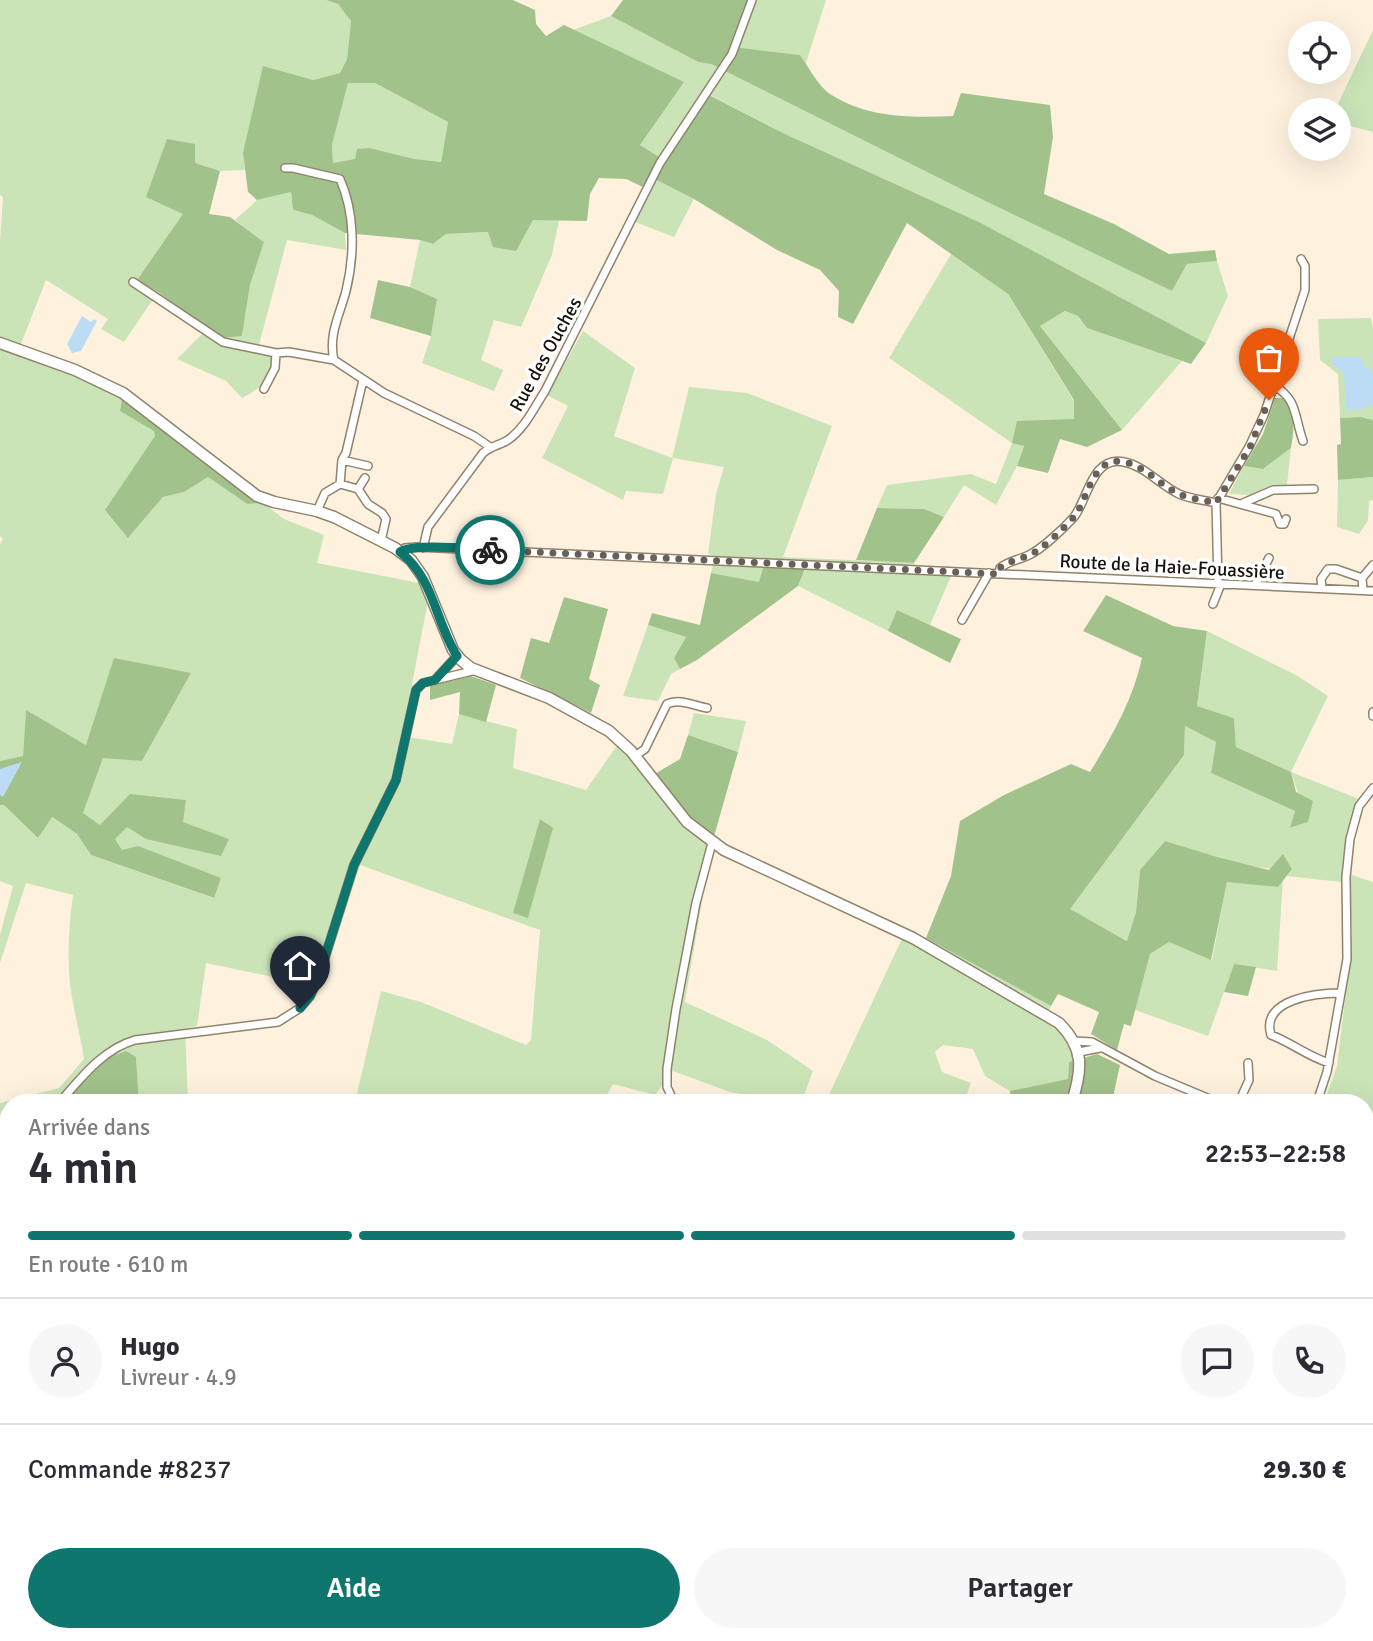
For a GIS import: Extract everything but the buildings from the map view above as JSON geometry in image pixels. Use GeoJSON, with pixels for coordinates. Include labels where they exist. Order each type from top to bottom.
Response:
{"type":"FeatureCollection","features":[{"type":"Feature","properties":{"kind":"main road"},"geometry":{"type":"LineString","coordinates":[[0,343],[75,370],[122,393],[257,496],[317,510],[400,552],[411,560],[423,577],[459,658],[476,670],[526,688],[609,731],[635,756],[679,813],[712,843],[913,938],[1059,1023],[1075,1041],[1079,1052],[1079,1072],[1074,1094]]}},
{"type":"Feature","properties":{"kind":"street","name":"Rue des Ouches"},"geometry":{"type":"LineString","coordinates":[[423,548],[428,527],[434,518],[490,447],[506,441],[523,426],[545,391],[669,146],[732,54],[752,0]]}},
{"type":"Feature","properties":{"kind":"street"},"geometry":{"type":"LineString","coordinates":[[285,169],[293,168],[340,178],[347,196],[352,260],[333,333],[331,347],[334,360]]}},
{"type":"Feature","properties":{"kind":"street"},"geometry":{"type":"LineString","coordinates":[[1213,604],[1220,584],[1217,500],[1250,447],[1264,415],[1305,290],[1305,266],[1301,260]]}},
{"type":"Feature","properties":{"kind":"street"},"geometry":{"type":"LineString","coordinates":[[133,282],[223,342],[276,353],[289,352],[334,360],[363,380],[490,447]]}},
{"type":"Feature","properties":{"kind":"street"},"geometry":{"type":"LineString","coordinates":[[264,389],[275,368],[276,353]]}},
{"type":"Feature","properties":{"kind":"street"},"geometry":{"type":"LineString","coordinates":[[340,484],[342,460],[363,380]]}},
{"type":"Feature","properties":{"kind":"street"},"geometry":{"type":"LineString","coordinates":[[1273,385],[1286,392],[1293,404],[1303,441]]}},
{"type":"Feature","properties":{"kind":"street"},"geometry":{"type":"LineString","coordinates":[[342,460],[368,466]]}},
{"type":"Feature","properties":{"kind":"street"},"geometry":{"type":"LineString","coordinates":[[999,574],[1000,568],[1036,551],[1072,519],[1092,479],[1106,465],[1121,461],[1136,466],[1179,494],[1243,503],[1276,514],[1280,524],[1284,524],[1286,519]]}},
{"type":"Feature","properties":{"kind":"street"},"geometry":{"type":"LineString","coordinates":[[358,489],[365,478]]}},
{"type":"Feature","properties":{"kind":"street"},"geometry":{"type":"LineString","coordinates":[[317,510],[325,493],[340,484],[358,489],[368,505],[382,513],[386,519],[381,541]]}},
{"type":"Feature","properties":{"kind":"street"},"geometry":{"type":"LineString","coordinates":[[1243,503],[1273,490],[1314,489]]}},
{"type":"Feature","properties":{"kind":"street","name":"Route de la Haie-Fouassière"},"geometry":{"type":"LineString","coordinates":[[400,552],[409,547],[1373,591]]}},
{"type":"Feature","properties":{"kind":"street"},"geometry":{"type":"LineString","coordinates":[[411,560],[423,548]]}},
{"type":"Feature","properties":{"kind":"street"},"geometry":{"type":"LineString","coordinates":[[1255,585],[1269,558]]}},
{"type":"Feature","properties":{"kind":"street"},"geometry":{"type":"LineString","coordinates":[[1363,590],[1362,578],[1373,565]]}},
{"type":"Feature","properties":{"kind":"street"},"geometry":{"type":"LineString","coordinates":[[1322,589],[1321,579],[1328,569],[1362,578]]}},
{"type":"Feature","properties":{"kind":"street"},"geometry":{"type":"LineString","coordinates":[[962,620],[989,573]]}},
{"type":"Feature","properties":{"kind":"street"},"geometry":{"type":"LineString","coordinates":[[451,677],[459,658]]}},
{"type":"Feature","properties":{"kind":"street"},"geometry":{"type":"LineString","coordinates":[[435,680],[459,658]]}},
{"type":"Feature","properties":{"kind":"street"},"geometry":{"type":"LineString","coordinates":[[67,1094],[100,1059],[119,1044],[278,1022],[300,1008],[310,996],[318,979],[354,865],[396,780],[416,690],[423,683],[476,670]]}},
{"type":"Feature","properties":{"kind":"street"},"geometry":{"type":"LineString","coordinates":[[635,756],[645,749],[667,704],[673,701],[707,708]]}},
{"type":"Feature","properties":{"kind":"street"},"geometry":{"type":"LineString","coordinates":[[1319,1094],[1329,1063],[1348,949],[1346,877],[1350,839],[1359,806],[1373,788]]}},
{"type":"Feature","properties":{"kind":"street"},"geometry":{"type":"LineString","coordinates":[[670,1094],[667,1087],[667,1069],[676,1009],[696,903],[712,843]]}},
{"type":"Feature","properties":{"kind":"street"},"geometry":{"type":"LineString","coordinates":[[1329,1063],[1310,1057],[1292,1043],[1271,1035],[1270,1019],[1277,1008],[1298,999],[1324,993],[1340,993]]}},
{"type":"Feature","properties":{"kind":"street"},"geometry":{"type":"LineString","coordinates":[[1075,1041],[1092,1042],[1155,1076],[1198,1094]]}},
{"type":"Feature","properties":{"kind":"street"},"geometry":{"type":"LineString","coordinates":[[1079,1052],[1101,1048]]}},
{"type":"Feature","properties":{"kind":"street"},"geometry":{"type":"LineString","coordinates":[[1243,1094],[1249,1080],[1248,1063]]}},
{"type":"Feature","properties":{"kind":"green space"},"geometry":{"type":"Polygon","coordinates":[[[0,0],[326,0],[338,4],[351,20],[347,59],[340,73],[313,80],[243,152],[245,170],[220,171],[194,163],[184,214],[137,280],[158,292],[124,342],[101,329],[108,319],[46,280],[17,354],[86,379],[122,397],[120,411],[155,431],[129,537],[163,497],[184,492],[208,477],[247,504],[263,503],[284,519],[324,535],[317,563],[419,583],[428,601],[402,736],[452,744],[459,714],[517,729],[513,768],[586,790],[618,744],[711,847],[685,1002],[767,1040],[813,1071],[804,1094],[741,1094],[673,1071],[656,1094],[613,1084],[607,1094],[357,1094],[381,991],[421,1002],[526,1045],[531,1040],[540,930],[360,865],[326,971],[307,984],[206,963],[197,1026],[185,1029],[188,1094],[138,1094],[136,1057],[105,1059],[72,1094],[35,1094],[59,1088],[84,1059],[69,972],[73,895],[26,883],[0,963],[0,935],[13,886],[0,881],[0,805],[4,805],[38,838],[51,817],[77,834],[91,855],[213,898],[221,878],[122,851],[114,839],[127,826],[146,839],[229,839],[182,822],[186,800],[100,825],[83,813],[103,757],[142,761],[191,673],[86,745],[26,711],[23,756],[0,761],[0,544],[3,539],[0,536],[0,241],[3,197],[0,195],[0,0]]]}},
{"type":"Feature","properties":{"kind":"green space"},"geometry":{"type":"Polygon","coordinates":[[[326,0],[513,0],[535,10],[536,24],[546,36],[564,25],[684,82],[640,145],[664,160],[709,95],[785,134],[979,222],[1206,343],[1191,364],[1087,328],[1078,316],[1065,311],[1040,326],[1122,430],[1087,447],[1060,439],[1048,473],[1017,466],[1024,446],[1012,443],[1017,421],[1074,419],[1074,400],[1008,294],[907,223],[853,324],[838,317],[839,291],[820,270],[777,250],[694,199],[651,177],[645,188],[626,179],[599,178],[590,194],[587,221],[533,220],[516,251],[493,247],[488,232],[446,234],[433,244],[420,240],[345,233],[312,215],[293,210],[291,192],[257,200],[248,192],[243,153],[263,66],[313,80],[340,73],[347,59],[351,21],[338,4],[326,0]],[[348,83],[332,145],[333,163],[355,159],[357,149],[369,148],[414,159],[441,162],[448,122],[375,83],[348,83]]]}},
{"type":"Feature","properties":{"kind":"green space"},"geometry":{"type":"Polygon","coordinates":[[[623,0],[751,0],[734,47],[800,55],[817,81],[830,94],[844,102],[874,112],[921,117],[953,116],[961,93],[1050,105],[1053,137],[1044,194],[1114,224],[1169,254],[1215,250],[1217,261],[1187,264],[1172,291],[711,64],[698,62],[611,16],[623,0]]]}},
{"type":"Feature","properties":{"kind":"green space"},"geometry":{"type":"Polygon","coordinates":[[[751,0],[826,0],[806,63],[799,55],[734,47],[751,0]]]}},
{"type":"Feature","properties":{"kind":"green space"},"geometry":{"type":"Polygon","coordinates":[[[611,16],[698,62],[711,64],[1172,291],[1187,264],[1217,261],[1228,296],[1206,343],[979,222],[785,134],[710,95],[664,160],[640,145],[683,82],[573,30],[611,16]]]}},
{"type":"Feature","properties":{"kind":"green space"},"geometry":{"type":"Polygon","coordinates":[[[1373,30],[1373,132],[1351,126],[1351,98],[1341,98],[1347,84],[1351,84],[1351,76],[1373,30]]]}},
{"type":"Feature","properties":{"kind":"green space"},"geometry":{"type":"Polygon","coordinates":[[[348,83],[375,83],[448,122],[441,162],[387,158],[333,164],[332,145],[348,83]]]}},
{"type":"Feature","properties":{"kind":"green space"},"geometry":{"type":"Polygon","coordinates":[[[167,139],[195,144],[195,163],[220,171],[209,214],[230,217],[264,242],[250,285],[242,336],[220,338],[158,292],[137,280],[183,214],[146,197],[167,139]]]}},
{"type":"Feature","properties":{"kind":"green space"},"geometry":{"type":"Polygon","coordinates":[[[650,176],[694,199],[674,237],[635,222],[650,190],[650,176]]]}},
{"type":"Feature","properties":{"kind":"green space"},"geometry":{"type":"Polygon","coordinates":[[[291,192],[293,210],[312,215],[345,233],[346,250],[287,240],[257,352],[274,356],[272,364],[264,382],[242,398],[226,381],[177,359],[207,329],[242,336],[250,285],[264,242],[235,220],[257,200],[291,192]]]}},
{"type":"Feature","properties":{"kind":"green space"},"geometry":{"type":"Polygon","coordinates":[[[533,220],[559,220],[552,255],[521,327],[494,320],[481,360],[503,370],[494,391],[422,363],[431,336],[437,299],[410,287],[420,240],[433,244],[446,234],[489,232],[533,220]]]}},
{"type":"Feature","properties":{"kind":"green space"},"geometry":{"type":"Polygon","coordinates":[[[951,254],[1008,294],[1074,401],[1074,419],[1024,445],[1017,466],[996,505],[964,485],[944,517],[924,509],[877,508],[887,485],[971,474],[996,484],[1012,443],[889,358],[951,254]]]}},
{"type":"Feature","properties":{"kind":"green space"},"geometry":{"type":"Polygon","coordinates":[[[378,280],[410,287],[437,299],[431,336],[370,318],[378,280]]]}},
{"type":"Feature","properties":{"kind":"green space"},"geometry":{"type":"Polygon","coordinates":[[[1065,311],[1078,316],[1087,328],[1182,361],[1122,430],[1040,326],[1065,311]]]}},
{"type":"Feature","properties":{"kind":"green space"},"geometry":{"type":"Polygon","coordinates":[[[1371,318],[1373,420],[1361,417],[1340,418],[1338,374],[1320,360],[1318,319],[1371,318]]]}},
{"type":"Feature","properties":{"kind":"green space"},"geometry":{"type":"Polygon","coordinates":[[[583,331],[635,368],[614,436],[672,458],[689,387],[747,393],[832,426],[783,557],[914,563],[914,575],[951,576],[930,625],[897,610],[888,631],[798,586],[805,570],[759,582],[711,573],[715,556],[708,554],[716,494],[724,467],[673,458],[663,494],[626,491],[623,500],[542,458],[568,406],[547,395],[583,331]]]}},
{"type":"Feature","properties":{"kind":"green space"},"geometry":{"type":"Polygon","coordinates":[[[122,398],[223,478],[263,503],[247,504],[208,477],[184,492],[163,497],[128,538],[105,510],[155,436],[154,431],[120,411],[122,398]]]}},
{"type":"Feature","properties":{"kind":"green space"},"geometry":{"type":"Polygon","coordinates":[[[1275,398],[1283,398],[1291,409],[1291,448],[1263,469],[1244,466],[1263,434],[1275,398]]]}},
{"type":"Feature","properties":{"kind":"green space"},"geometry":{"type":"Polygon","coordinates":[[[1361,417],[1373,420],[1373,477],[1338,480],[1337,445],[1341,444],[1340,418],[1361,417]]]}},
{"type":"Feature","properties":{"kind":"green space"},"geometry":{"type":"Polygon","coordinates":[[[1291,448],[1287,485],[1271,485],[1250,495],[1229,494],[1244,466],[1263,469],[1291,448]]]}},
{"type":"Feature","properties":{"kind":"green space"},"geometry":{"type":"Polygon","coordinates":[[[1373,477],[1373,500],[1369,501],[1368,521],[1359,534],[1337,527],[1338,480],[1373,477]]]}},
{"type":"Feature","properties":{"kind":"green space"},"geometry":{"type":"Polygon","coordinates":[[[877,508],[924,509],[944,517],[914,563],[856,560],[877,508]]]}},
{"type":"Feature","properties":{"kind":"green space"},"geometry":{"type":"Polygon","coordinates":[[[763,568],[805,569],[798,586],[697,660],[680,669],[674,658],[686,637],[648,625],[652,613],[700,625],[711,573],[759,582],[763,568]]]}},
{"type":"Feature","properties":{"kind":"green space"},"geometry":{"type":"Polygon","coordinates":[[[1106,595],[1173,626],[1207,631],[1197,706],[1234,718],[1236,747],[1291,772],[1296,792],[1313,801],[1308,822],[1290,828],[1295,811],[1211,773],[1216,742],[1185,726],[1184,755],[1070,909],[1127,941],[1136,912],[1140,870],[1165,841],[1269,870],[1283,854],[1292,869],[1278,887],[1227,882],[1211,960],[1169,942],[1150,954],[1131,1026],[1124,1024],[1117,1050],[1091,1034],[1099,1012],[1058,994],[1051,1006],[926,938],[951,876],[960,821],[1004,795],[1071,764],[1090,772],[1114,731],[1133,688],[1142,658],[1083,631],[1106,595]]]}},
{"type":"Feature","properties":{"kind":"green space"},"geometry":{"type":"Polygon","coordinates":[[[564,597],[608,609],[589,679],[600,685],[591,713],[520,678],[531,638],[549,643],[564,597]]]}},
{"type":"Feature","properties":{"kind":"green space"},"geometry":{"type":"Polygon","coordinates":[[[897,610],[961,639],[950,663],[888,631],[897,610]]]}},
{"type":"Feature","properties":{"kind":"green space"},"geometry":{"type":"Polygon","coordinates":[[[648,625],[686,637],[674,658],[680,669],[671,674],[658,701],[623,696],[648,625]]]}},
{"type":"Feature","properties":{"kind":"green space"},"geometry":{"type":"Polygon","coordinates":[[[1207,631],[1296,675],[1328,696],[1291,772],[1236,747],[1234,718],[1197,706],[1207,631]]]}},
{"type":"Feature","properties":{"kind":"green space"},"geometry":{"type":"Polygon","coordinates":[[[114,658],[191,673],[142,761],[103,758],[83,813],[100,825],[130,794],[186,800],[183,822],[229,839],[221,856],[146,839],[127,827],[115,839],[122,850],[138,846],[221,878],[214,898],[91,855],[77,834],[52,817],[38,838],[4,805],[0,805],[0,761],[23,756],[26,710],[86,745],[114,658]]]}},
{"type":"Feature","properties":{"kind":"green space"},"geometry":{"type":"Polygon","coordinates":[[[471,676],[496,685],[486,722],[459,714],[460,692],[430,700],[430,686],[471,676]]]}},
{"type":"Feature","properties":{"kind":"green space"},"geometry":{"type":"Polygon","coordinates":[[[694,713],[746,721],[738,752],[688,735],[694,713]]]}},
{"type":"Feature","properties":{"kind":"green space"},"geometry":{"type":"Polygon","coordinates":[[[1185,726],[1216,742],[1211,773],[1295,811],[1291,828],[1308,822],[1291,772],[1359,799],[1348,869],[1349,874],[1373,882],[1373,1094],[1327,1094],[1337,1066],[1349,967],[1352,931],[1348,875],[1341,882],[1287,876],[1292,869],[1244,864],[1165,841],[1140,870],[1136,912],[1128,941],[1069,909],[1184,755],[1185,726]]]}},
{"type":"Feature","properties":{"kind":"green space"},"geometry":{"type":"Polygon","coordinates":[[[688,735],[738,752],[711,847],[683,823],[648,778],[680,759],[688,735]]]}},
{"type":"Feature","properties":{"kind":"green space"},"geometry":{"type":"Polygon","coordinates":[[[540,819],[553,828],[528,918],[513,913],[540,819]]]}},
{"type":"Feature","properties":{"kind":"green space"},"geometry":{"type":"Polygon","coordinates":[[[1283,880],[1277,971],[1234,964],[1208,1036],[1135,1010],[1150,954],[1169,942],[1212,960],[1227,881],[1277,887],[1283,880]]]}},
{"type":"Feature","properties":{"kind":"green space"},"geometry":{"type":"Polygon","coordinates":[[[906,930],[931,940],[1051,1006],[1045,1019],[1068,1036],[1076,1060],[1069,1062],[1068,1079],[1010,1091],[985,1076],[973,1049],[943,1045],[935,1052],[942,1072],[971,1083],[967,1094],[829,1094],[906,930]]]}},
{"type":"Feature","properties":{"kind":"green space"},"geometry":{"type":"Polygon","coordinates":[[[1234,964],[1256,967],[1248,996],[1224,992],[1234,964]]]}},
{"type":"Feature","properties":{"kind":"green space"},"geometry":{"type":"Polygon","coordinates":[[[126,1051],[136,1057],[138,1094],[72,1094],[105,1059],[126,1051]]]}},
{"type":"Feature","properties":{"kind":"green space"},"geometry":{"type":"Polygon","coordinates":[[[1097,1054],[1120,1065],[1114,1094],[1010,1094],[1010,1091],[1068,1079],[1069,1062],[1097,1054]]]}},
{"type":"Feature","properties":{"kind":"water"},"geometry":{"type":"Polygon","coordinates":[[[82,316],[91,322],[94,319],[97,321],[81,351],[72,353],[67,344],[82,316]]]}},
{"type":"Feature","properties":{"kind":"water"},"geometry":{"type":"Polygon","coordinates":[[[1331,357],[1362,357],[1363,365],[1373,372],[1373,405],[1363,409],[1346,408],[1344,373],[1331,363],[1331,357]]]}},
{"type":"Feature","properties":{"kind":"water"},"geometry":{"type":"Polygon","coordinates":[[[22,762],[3,797],[0,795],[0,769],[22,762]]]}},
{"type":"Feature","properties":{"kind":"way so far"},"geometry":{"type":"LineString","coordinates":[[490,550],[999,574],[1000,568],[1036,551],[1072,519],[1092,479],[1106,465],[1121,461],[1136,466],[1179,494],[1216,503],[1250,447],[1269,400]]}},
{"type":"Feature","properties":{"kind":"route"},"geometry":{"type":"LineString","coordinates":[[300,1008],[310,996],[318,979],[359,853],[396,780],[416,690],[423,683],[435,680],[457,656],[423,577],[411,560],[400,552],[405,548],[417,547],[490,550]]}}]}
